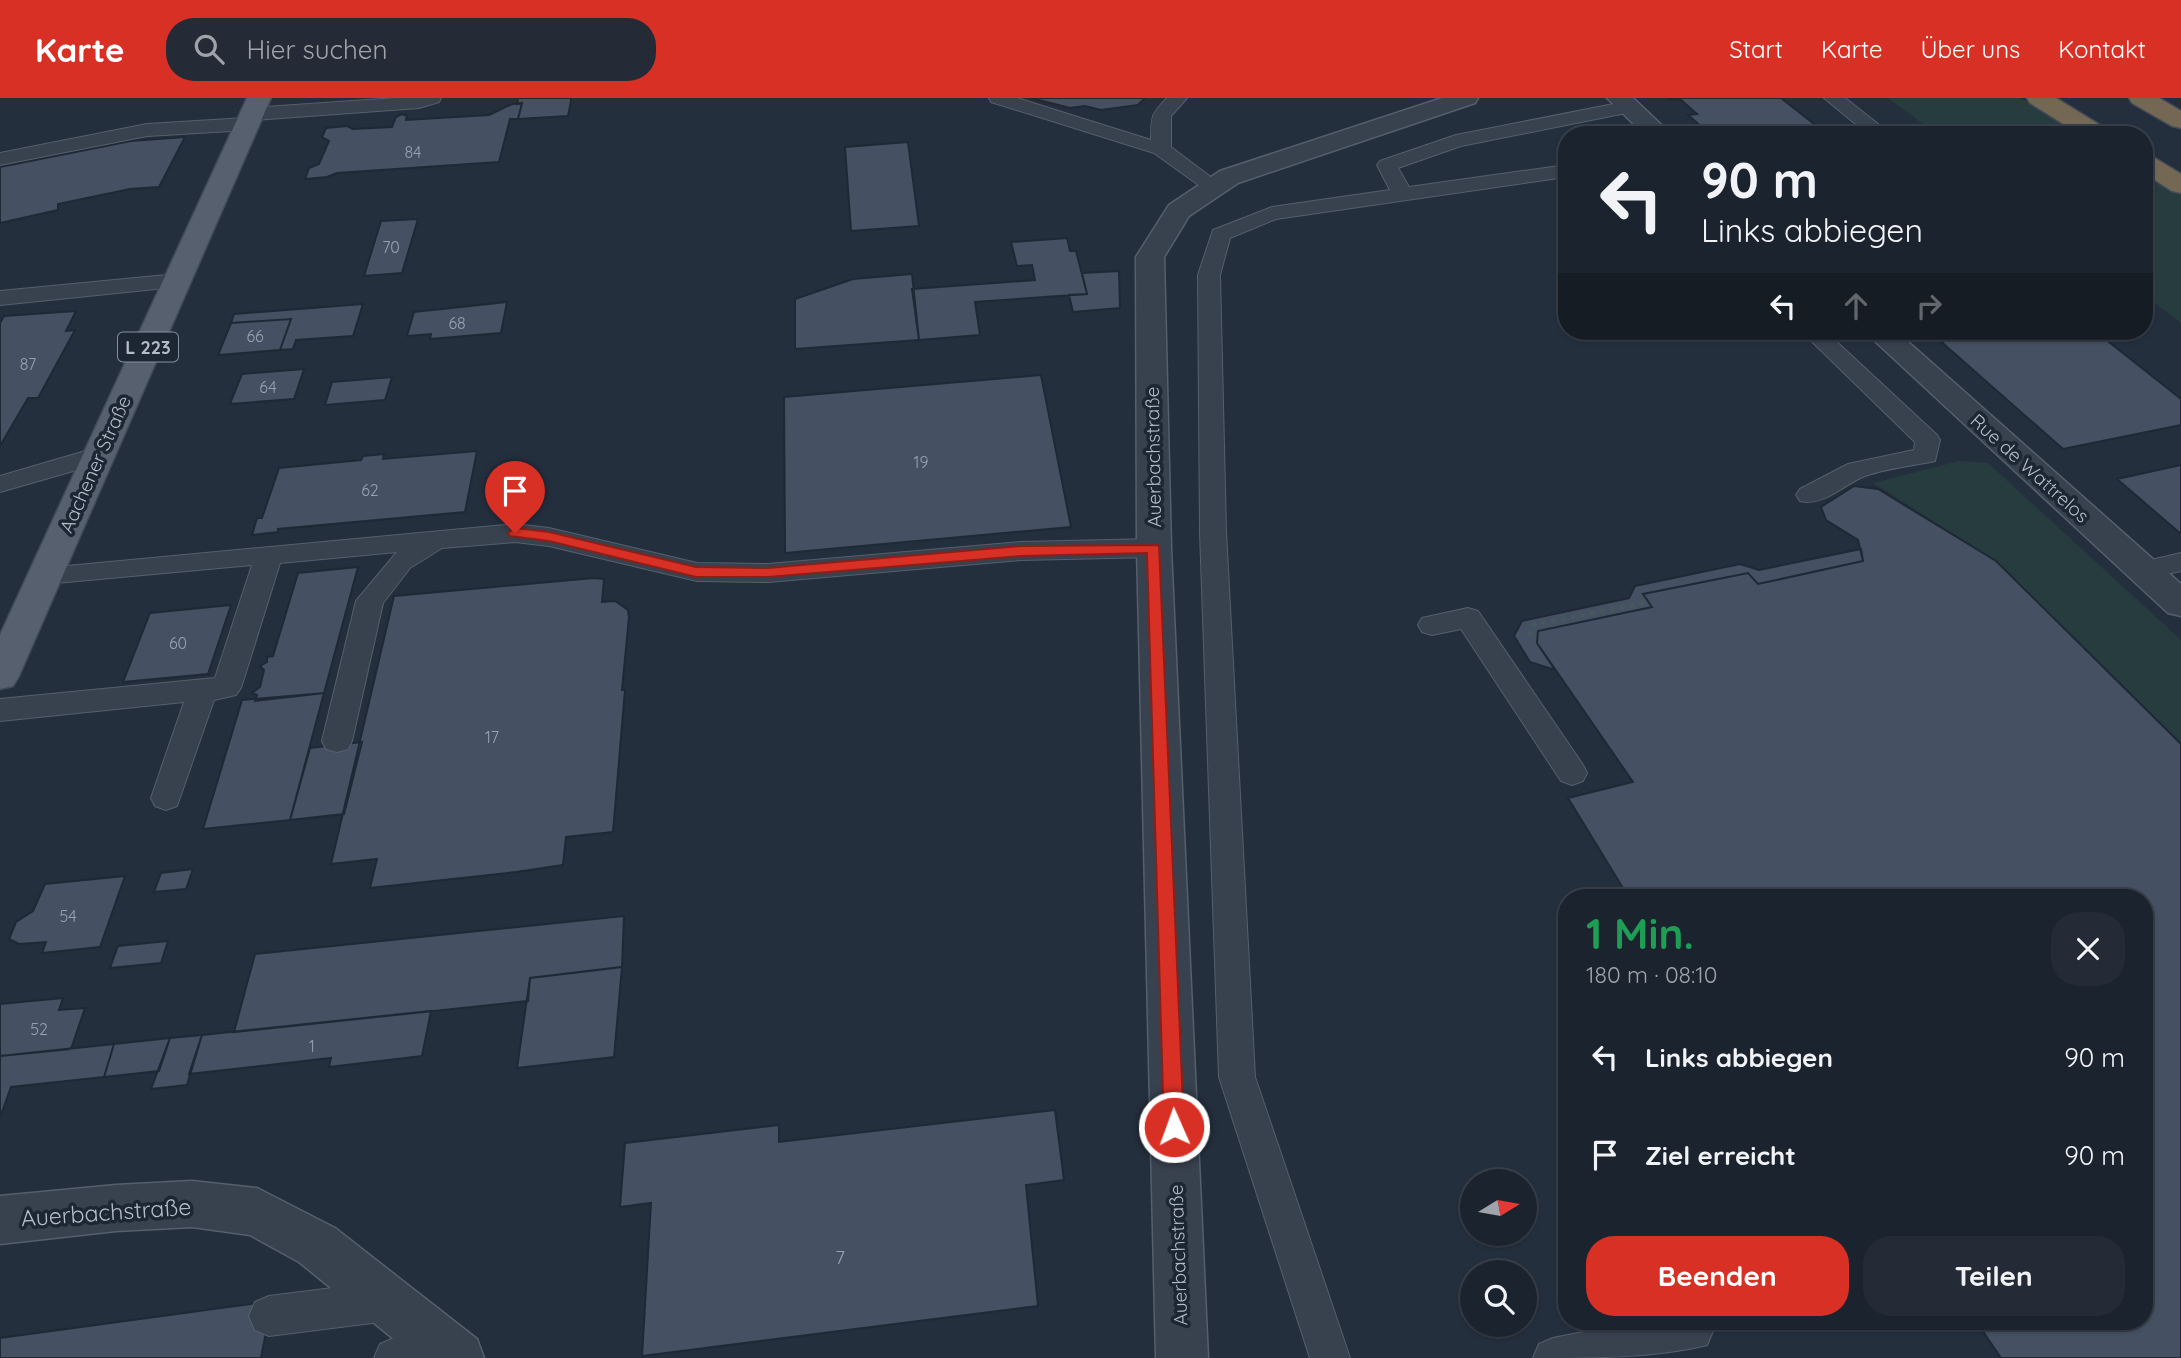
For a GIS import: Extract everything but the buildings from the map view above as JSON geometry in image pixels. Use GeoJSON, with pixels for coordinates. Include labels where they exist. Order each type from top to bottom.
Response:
{"type":"FeatureCollection","features":[{"type":"Feature","properties":{"kind":"highway"},"geometry":{"type":"LineString","coordinates":[[2039,98],[2084,126]]}},
{"type":"Feature","properties":{"kind":"highway"},"geometry":{"type":"LineString","coordinates":[[2141,98],[2181,121]]}},
{"type":"Feature","properties":{"kind":"highway"},"geometry":{"type":"LineString","coordinates":[[2153,168],[2181,185]]}},
{"type":"Feature","properties":{"kind":"main road","name":"Aachener Straße"},"geometry":{"type":"LineString","coordinates":[[0,676],[253,112]]}},
{"type":"Feature","properties":{"kind":"street","name":"Auerbachstraße"},"geometry":{"type":"LineString","coordinates":[[1182,1358],[1154,548],[1150,257],[1179,211],[1229,177],[1466,98]]}},
{"type":"Feature","properties":{"kind":"street"},"geometry":{"type":"LineString","coordinates":[[1624,103],[1650,126]]}},
{"type":"Feature","properties":{"kind":"street","name":"Rue de Wattrelos"},"geometry":{"type":"LineString","coordinates":[[1889,340],[2181,604]]}},
{"type":"Feature","properties":{"kind":"street","name":"Auerbachstraße"},"geometry":{"type":"LineString","coordinates":[[0,1220],[116,1208],[192,1204],[257,1212],[317,1245],[454,1354]]}},
{"type":"Feature","properties":{"kind":"lane"},"geometry":{"type":"LineString","coordinates":[[0,159],[253,112],[419,102],[432,98]]}},
{"type":"Feature","properties":{"kind":"lane"},"geometry":{"type":"LineString","coordinates":[[998,98],[1161,149],[1214,187]]}},
{"type":"Feature","properties":{"kind":"lane"},"geometry":{"type":"LineString","coordinates":[[1161,149],[1161,116],[1178,98]]}},
{"type":"Feature","properties":{"kind":"lane"},"geometry":{"type":"LineString","coordinates":[[1833,98],[1870,126]]}},
{"type":"Feature","properties":{"kind":"lane"},"geometry":{"type":"LineString","coordinates":[[1403,194],[1387,165],[1456,141],[1624,103]]}},
{"type":"Feature","properties":{"kind":"lane"},"geometry":{"type":"LineString","coordinates":[[1330,1358],[1237,1077],[1213,532],[1209,275],[1220,234],[1272,213],[1558,172]]}},
{"type":"Feature","properties":{"kind":"lane"},"geometry":{"type":"LineString","coordinates":[[0,298],[177,281]]}},
{"type":"Feature","properties":{"kind":"lane"},"geometry":{"type":"LineString","coordinates":[[1809,495],[1857,470],[1926,455],[1928,440],[1822,340]]}},
{"type":"Feature","properties":{"kind":"lane"},"geometry":{"type":"LineString","coordinates":[[0,484],[99,455]]}},
{"type":"Feature","properties":{"kind":"lane"},"geometry":{"type":"LineString","coordinates":[[45,575],[515,533],[549,537],[696,572],[792,571],[1021,551],[1154,548]]}},
{"type":"Feature","properties":{"kind":"lane"},"geometry":{"type":"LineString","coordinates":[[337,741],[370,601],[401,562],[437,540]]}},
{"type":"Feature","properties":{"kind":"lane"},"geometry":{"type":"LineString","coordinates":[[0,710],[226,688],[269,555]]}},
{"type":"Feature","properties":{"kind":"lane"},"geometry":{"type":"LineString","coordinates":[[2144,570],[2181,562]]}},
{"type":"Feature","properties":{"kind":"lane"},"geometry":{"type":"LineString","coordinates":[[1432,625],[1468,618],[1572,773]]}},
{"type":"Feature","properties":{"kind":"lane"},"geometry":{"type":"LineString","coordinates":[[166,798],[203,690]]}},
{"type":"Feature","properties":{"kind":"lane"},"geometry":{"type":"LineString","coordinates":[[270,1317],[388,1301]]}},
{"type":"Feature","properties":{"kind":"lane"},"geometry":{"type":"LineString","coordinates":[[1553,1358],[1693,1331]]}},
{"type":"Feature","properties":{"kind":"lane"},"geometry":{"type":"LineString","coordinates":[[394,1358],[454,1354]]}},
{"type":"Feature","properties":{"kind":"path"},"geometry":{"type":"LineString","coordinates":[[1527,643],[1534,625],[1648,602]]}},
{"type":"Feature","properties":{"kind":"green space"},"geometry":{"type":"Polygon","coordinates":[[[1888,98],[2021,98],[2067,126],[1926,126],[1888,98]]]}},
{"type":"Feature","properties":{"kind":"green space"},"geometry":{"type":"Polygon","coordinates":[[[2153,178],[2181,195],[2181,323],[2153,302],[2153,178]]]}},
{"type":"Feature","properties":{"kind":"green space"},"geometry":{"type":"Polygon","coordinates":[[[1959,461],[1988,463],[2181,640],[2181,744],[1996,561],[1873,483],[1959,461]]]}},
{"type":"Feature","properties":{"kind":"route"},"geometry":{"type":"LineString","coordinates":[[515,533],[549,537],[696,572],[768,573],[1021,551],[1154,548],[1174,1127]]}}]}
